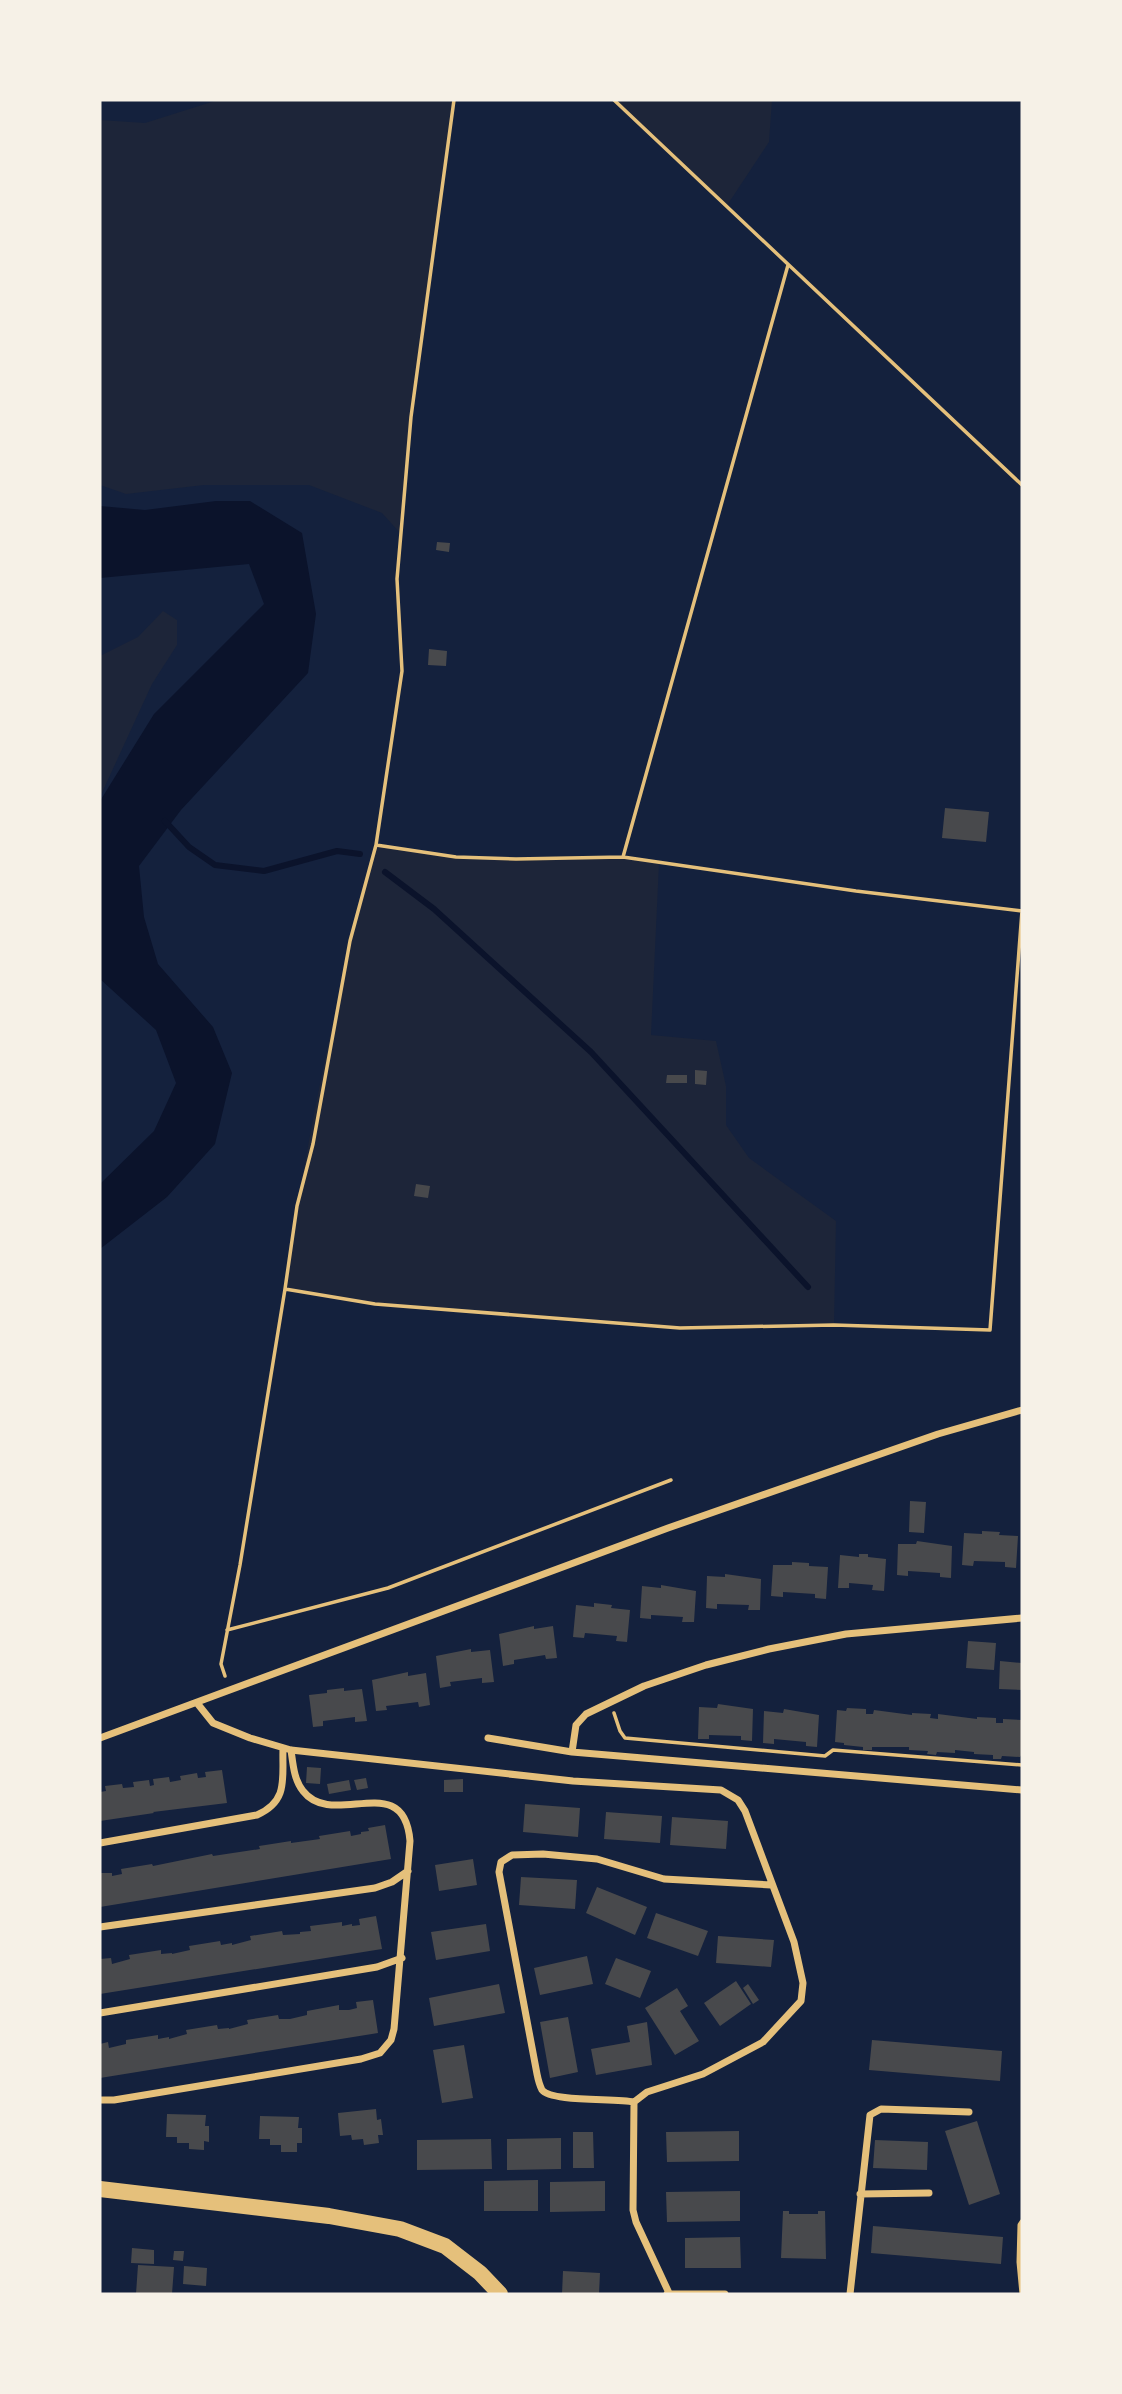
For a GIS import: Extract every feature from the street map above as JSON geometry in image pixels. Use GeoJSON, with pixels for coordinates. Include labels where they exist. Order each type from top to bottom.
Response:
{"type":"FeatureCollection","features":[{"type":"Feature","properties":{"kind":"main road"},"geometry":{"type":"LineString","coordinates":[[100,2189],[329,2216],[400,2229],[445,2246],[480,2273],[499,2294]]}},
{"type":"Feature","properties":{"kind":"street"},"geometry":{"type":"LineString","coordinates":[[100,1738],[668,1528],[938,1434],[1022,1410]]}},
{"type":"Feature","properties":{"kind":"street"},"geometry":{"type":"LineString","coordinates":[[572,1752],[572,1737],[576,1725],[586,1714],[644,1686],[706,1665],[846,1634],[1022,1618]]}},
{"type":"Feature","properties":{"kind":"street"},"geometry":{"type":"LineString","coordinates":[[1008,1620],[1022,1624]]}},
{"type":"Feature","properties":{"kind":"street"},"geometry":{"type":"LineString","coordinates":[[197,1703],[213,1723],[287,1749],[573,1781],[721,1790],[738,1800],[745,1811],[794,1942],[803,1983],[801,2001],[763,2042],[703,2074],[647,2092],[634,2102],[552,2097],[542,2090],[537,2074],[499,1872],[501,1862],[512,1855],[543,1854],[597,1859],[664,1879],[771,1885]]}},
{"type":"Feature","properties":{"kind":"street"},"geometry":{"type":"LineString","coordinates":[[488,1738],[572,1752],[1022,1790]]}},
{"type":"Feature","properties":{"kind":"street"},"geometry":{"type":"LineString","coordinates":[[100,1843],[257,1815],[269,1810],[276,1804],[280,1794],[287,1749]]}},
{"type":"Feature","properties":{"kind":"street"},"geometry":{"type":"LineString","coordinates":[[100,2100],[114,2100],[361,2059],[380,2053],[391,2040],[402,1958],[409,1826],[401,1812],[389,1805],[369,1802],[334,1807],[304,1793],[287,1749]]}},
{"type":"Feature","properties":{"kind":"street"},"geometry":{"type":"LineString","coordinates":[[100,1927],[375,1888],[392,1882],[408,1871]]}},
{"type":"Feature","properties":{"kind":"street"},"geometry":{"type":"LineString","coordinates":[[100,2013],[377,1968],[402,1958]]}},
{"type":"Feature","properties":{"kind":"street"},"geometry":{"type":"LineString","coordinates":[[634,2102],[633,2210],[668,2293],[725,2294]]}},
{"type":"Feature","properties":{"kind":"street"},"geometry":{"type":"LineString","coordinates":[[850,2294],[870,2115],[881,2109],[969,2112]]}},
{"type":"Feature","properties":{"kind":"street"},"geometry":{"type":"LineString","coordinates":[[860,2194],[929,2193]]}},
{"type":"Feature","properties":{"kind":"lane"},"geometry":{"type":"LineString","coordinates":[[1022,2222],[1019,2262],[1022,2294]]}},
{"type":"Feature","properties":{"kind":"path"},"geometry":{"type":"LineString","coordinates":[[230,1691],[221,1664],[285,1289],[296,1206],[313,1144],[350,941],[376,845],[402,671],[397,579],[411,416],[454,100]]}},
{"type":"Feature","properties":{"kind":"path"},"geometry":{"type":"LineString","coordinates":[[614,100],[1022,485]]}},
{"type":"Feature","properties":{"kind":"path"},"geometry":{"type":"LineString","coordinates":[[623,857],[788,265]]}},
{"type":"Feature","properties":{"kind":"path"},"geometry":{"type":"LineString","coordinates":[[285,1289],[375,1304],[680,1328],[834,1325],[990,1330],[1022,911],[856,891],[623,857],[456,857],[376,845]]}},
{"type":"Feature","properties":{"kind":"path"},"geometry":{"type":"LineString","coordinates":[[227,1630],[388,1588],[671,1480]]}},
{"type":"Feature","properties":{"kind":"path"},"geometry":{"type":"LineString","coordinates":[[611,1701],[620,1731],[625,1738],[825,1756],[833,1750],[1022,1765]]}},
{"type":"Feature","properties":{"kind":"shaded area"},"geometry":{"type":"Polygon","coordinates":[[[218,100],[455,100],[411,417],[401,534],[382,513],[309,485],[204,485],[126,494],[100,485],[100,120],[145,123],[218,100]]]}},
{"type":"Feature","properties":{"kind":"shaded area"},"geometry":{"type":"Polygon","coordinates":[[[614,100],[772,100],[769,142],[726,207],[614,100]]]}},
{"type":"Feature","properties":{"kind":"shaded area"},"geometry":{"type":"Polygon","coordinates":[[[216,501],[250,501],[302,533],[316,614],[308,673],[181,810],[139,866],[144,917],[158,964],[213,1027],[232,1073],[215,1144],[167,1197],[100,1249],[100,1184],[154,1131],[176,1083],[156,1030],[100,979],[100,801],[154,714],[264,604],[249,564],[100,578],[100,506],[145,510],[216,501]]]}},
{"type":"Feature","properties":{"kind":"shaded area"},"geometry":{"type":"Polygon","coordinates":[[[163,611],[177,620],[177,645],[152,684],[100,797],[100,656],[138,637],[163,611]]]}},
{"type":"Feature","properties":{"kind":"shaded area"},"geometry":{"type":"Polygon","coordinates":[[[376,845],[456,857],[623,857],[659,864],[651,1035],[716,1041],[726,1086],[726,1125],[749,1158],[836,1221],[834,1325],[680,1328],[375,1304],[285,1289],[324,1066],[376,845]]]}},
{"type":"Feature","properties":{"kind":"building"},"geometry":{"type":"Polygon","coordinates":[[[437,542],[450,543],[449,552],[436,550],[437,542]]]}},
{"type":"Feature","properties":{"kind":"building"},"geometry":{"type":"Polygon","coordinates":[[[429,649],[447,651],[446,666],[428,665],[429,649]]]}},
{"type":"Feature","properties":{"kind":"building"},"geometry":{"type":"Polygon","coordinates":[[[945,808],[989,812],[986,842],[942,838],[945,808]]]}},
{"type":"Feature","properties":{"kind":"building"},"geometry":{"type":"Polygon","coordinates":[[[695,1070],[707,1071],[706,1085],[695,1084],[695,1070]]]}},
{"type":"Feature","properties":{"kind":"building"},"geometry":{"type":"Polygon","coordinates":[[[667,1075],[687,1075],[687,1083],[666,1083],[667,1075]]]}},
{"type":"Feature","properties":{"kind":"building"},"geometry":{"type":"Polygon","coordinates":[[[416,1184],[430,1186],[428,1198],[414,1196],[416,1184]]]}},
{"type":"Feature","properties":{"kind":"building"},"geometry":{"type":"Polygon","coordinates":[[[910,1501],[926,1502],[924,1533],[909,1532],[910,1501]]]}},
{"type":"Feature","properties":{"kind":"building"},"geometry":{"type":"Polygon","coordinates":[[[982,1531],[1018,1536],[1016,1568],[1005,1567],[1005,1562],[974,1561],[973,1566],[962,1565],[964,1533],[982,1534],[982,1531]]]}},
{"type":"Feature","properties":{"kind":"building"},"geometry":{"type":"Polygon","coordinates":[[[917,1541],[952,1546],[951,1578],[940,1577],[940,1573],[908,1571],[908,1576],[897,1575],[898,1544],[916,1544],[917,1541]]]}},
{"type":"Feature","properties":{"kind":"building"},"geometry":{"type":"Polygon","coordinates":[[[859,1554],[886,1559],[884,1591],[872,1590],[873,1585],[849,1583],[849,1588],[838,1588],[840,1555],[859,1557],[859,1554]]]}},
{"type":"Feature","properties":{"kind":"building"},"geometry":{"type":"Polygon","coordinates":[[[792,1562],[828,1567],[826,1599],[815,1598],[815,1594],[783,1592],[783,1597],[771,1596],[773,1565],[792,1565],[792,1562]]]}},
{"type":"Feature","properties":{"kind":"building"},"geometry":{"type":"Polygon","coordinates":[[[725,1574],[761,1579],[760,1610],[748,1610],[749,1605],[717,1604],[717,1609],[706,1608],[707,1576],[725,1577],[725,1574]]]}},
{"type":"Feature","properties":{"kind":"building"},"geometry":{"type":"Polygon","coordinates":[[[661,1585],[696,1591],[694,1622],[682,1622],[683,1617],[651,1615],[651,1619],[640,1618],[642,1586],[661,1588],[661,1585]]]}},
{"type":"Feature","properties":{"kind":"building"},"geometry":{"type":"Polygon","coordinates":[[[594,1603],[630,1610],[627,1642],[616,1641],[617,1636],[585,1633],[584,1638],[573,1637],[576,1605],[594,1607],[594,1603]]]}},
{"type":"Feature","properties":{"kind":"building"},"geometry":{"type":"Polygon","coordinates":[[[534,1626],[534,1629],[553,1626],[557,1658],[546,1659],[545,1655],[514,1660],[514,1664],[503,1666],[499,1634],[534,1626]]]}},
{"type":"Feature","properties":{"kind":"building"},"geometry":{"type":"Polygon","coordinates":[[[968,1641],[996,1643],[994,1670],[966,1668],[968,1641]]]}},
{"type":"Feature","properties":{"kind":"building"},"geometry":{"type":"Polygon","coordinates":[[[471,1649],[471,1652],[490,1650],[494,1682],[482,1683],[482,1678],[450,1682],[451,1686],[440,1688],[436,1656],[471,1649]]]}},
{"type":"Feature","properties":{"kind":"building"},"geometry":{"type":"Polygon","coordinates":[[[1000,1661],[1022,1663],[1022,1690],[999,1689],[1000,1661]]]}},
{"type":"Feature","properties":{"kind":"building"},"geometry":{"type":"Polygon","coordinates":[[[408,1672],[408,1676],[426,1673],[430,1705],[419,1707],[418,1702],[386,1706],[387,1710],[376,1711],[372,1680],[408,1672]]]}},
{"type":"Feature","properties":{"kind":"building"},"geometry":{"type":"Polygon","coordinates":[[[344,1688],[344,1691],[362,1689],[367,1721],[355,1722],[355,1717],[323,1721],[323,1726],[313,1727],[309,1695],[344,1688]]]}},
{"type":"Feature","properties":{"kind":"building"},"geometry":{"type":"Polygon","coordinates":[[[718,1704],[753,1709],[752,1741],[741,1740],[741,1736],[709,1735],[709,1739],[698,1739],[699,1707],[717,1708],[718,1704]]]}},
{"type":"Feature","properties":{"kind":"building"},"geometry":{"type":"Polygon","coordinates":[[[847,1708],[866,1709],[866,1714],[873,1714],[874,1710],[912,1715],[931,1714],[930,1718],[938,1719],[938,1714],[977,1719],[996,1718],[996,1723],[1003,1723],[1003,1719],[1022,1720],[1022,1754],[1020,1757],[1002,1756],[1001,1759],[993,1759],[993,1755],[955,1750],[955,1753],[937,1752],[936,1755],[927,1754],[928,1751],[909,1750],[909,1747],[872,1747],[872,1750],[863,1750],[863,1747],[835,1742],[837,1710],[846,1711],[847,1708]]]}},
{"type":"Feature","properties":{"kind":"building"},"geometry":{"type":"Polygon","coordinates":[[[784,1709],[819,1715],[817,1747],[806,1746],[806,1742],[774,1739],[774,1744],[763,1743],[764,1711],[783,1713],[784,1709]]]}},
{"type":"Feature","properties":{"kind":"building"},"geometry":{"type":"Polygon","coordinates":[[[307,1767],[321,1768],[320,1784],[306,1783],[307,1767]]]}},
{"type":"Feature","properties":{"kind":"building"},"geometry":{"type":"Polygon","coordinates":[[[222,1770],[227,1803],[100,1821],[100,1792],[106,1791],[105,1786],[122,1784],[123,1788],[134,1787],[133,1782],[149,1780],[150,1786],[154,1785],[153,1779],[169,1777],[170,1782],[181,1780],[180,1776],[197,1773],[198,1778],[206,1777],[205,1772],[222,1770]]]}},
{"type":"Feature","properties":{"kind":"building"},"geometry":{"type":"Polygon","coordinates":[[[366,1778],[368,1788],[357,1790],[354,1780],[366,1778]]]}},
{"type":"Feature","properties":{"kind":"building"},"geometry":{"type":"Polygon","coordinates":[[[463,1779],[463,1792],[444,1792],[444,1780],[463,1779]]]}},
{"type":"Feature","properties":{"kind":"building"},"geometry":{"type":"Polygon","coordinates":[[[349,1780],[351,1790],[329,1794],[327,1784],[349,1780]]]}},
{"type":"Feature","properties":{"kind":"building"},"geometry":{"type":"Polygon","coordinates":[[[525,1804],[580,1808],[578,1837],[523,1832],[525,1804]]]}},
{"type":"Feature","properties":{"kind":"building"},"geometry":{"type":"Polygon","coordinates":[[[606,1812],[662,1816],[660,1843],[604,1839],[606,1812]]]}},
{"type":"Feature","properties":{"kind":"building"},"geometry":{"type":"Polygon","coordinates":[[[672,1817],[728,1821],[726,1849],[670,1845],[672,1817]]]}},
{"type":"Feature","properties":{"kind":"building"},"geometry":{"type":"Polygon","coordinates":[[[385,1825],[391,1859],[100,1907],[100,1873],[112,1873],[112,1876],[122,1874],[121,1869],[260,1849],[259,1846],[320,1839],[319,1836],[350,1831],[351,1836],[369,1831],[368,1828],[385,1825]]]}},
{"type":"Feature","properties":{"kind":"building"},"geometry":{"type":"Polygon","coordinates":[[[473,1859],[477,1885],[439,1891],[435,1865],[473,1859]]]}},
{"type":"Feature","properties":{"kind":"building"},"geometry":{"type":"Polygon","coordinates":[[[521,1877],[577,1880],[575,1909],[519,1905],[521,1877]]]}},
{"type":"Feature","properties":{"kind":"building"},"geometry":{"type":"Polygon","coordinates":[[[597,1887],[647,1907],[635,1935],[586,1913],[597,1887]]]}},
{"type":"Feature","properties":{"kind":"building"},"geometry":{"type":"Polygon","coordinates":[[[656,1913],[708,1931],[698,1956],[647,1938],[656,1913]]]}},
{"type":"Feature","properties":{"kind":"building"},"geometry":{"type":"Polygon","coordinates":[[[376,1916],[382,1949],[100,1994],[100,1959],[111,1958],[112,1964],[130,1959],[129,1955],[161,1950],[161,1954],[172,1954],[190,1950],[189,1946],[220,1941],[221,1945],[232,1945],[251,1940],[250,1936],[282,1931],[283,1935],[300,1934],[311,1931],[310,1926],[342,1922],[342,1926],[360,1925],[359,1919],[376,1916]]]}},
{"type":"Feature","properties":{"kind":"building"},"geometry":{"type":"Polygon","coordinates":[[[486,1924],[490,1951],[436,1960],[431,1932],[486,1924]]]}},
{"type":"Feature","properties":{"kind":"building"},"geometry":{"type":"Polygon","coordinates":[[[718,1936],[774,1940],[771,1967],[716,1963],[718,1936]]]}},
{"type":"Feature","properties":{"kind":"building"},"geometry":{"type":"Polygon","coordinates":[[[587,1956],[593,1984],[540,1995],[534,1968],[587,1956]]]}},
{"type":"Feature","properties":{"kind":"building"},"geometry":{"type":"Polygon","coordinates":[[[616,1958],[651,1971],[640,1998],[605,1984],[616,1958]]]}},
{"type":"Feature","properties":{"kind":"building"},"geometry":{"type":"Polygon","coordinates":[[[736,1981],[751,2004],[720,2026],[704,2003],[736,1981]]]}},
{"type":"Feature","properties":{"kind":"building"},"geometry":{"type":"Polygon","coordinates":[[[499,1984],[505,2013],[434,2026],[429,1998],[499,1984]]]}},
{"type":"Feature","properties":{"kind":"building"},"geometry":{"type":"Polygon","coordinates":[[[748,1984],[759,2000],[753,2004],[743,1988],[748,1984]]]}},
{"type":"Feature","properties":{"kind":"building"},"geometry":{"type":"Polygon","coordinates":[[[677,1988],[688,2006],[680,2011],[699,2041],[675,2055],[645,2008],[677,1988]]]}},
{"type":"Feature","properties":{"kind":"building"},"geometry":{"type":"Polygon","coordinates":[[[373,2000],[378,2033],[100,2078],[100,2044],[108,2042],[109,2048],[126,2044],[126,2040],[158,2035],[158,2039],[169,2039],[187,2034],[186,2030],[217,2025],[218,2029],[229,2029],[248,2024],[247,2020],[278,2015],[279,2019],[290,2019],[307,2015],[307,2011],[339,2005],[339,2010],[349,2010],[357,2008],[356,2002],[373,2000]]]}},
{"type":"Feature","properties":{"kind":"building"},"geometry":{"type":"Polygon","coordinates":[[[568,2017],[578,2072],[550,2078],[540,2022],[568,2017]]]}},
{"type":"Feature","properties":{"kind":"building"},"geometry":{"type":"Polygon","coordinates":[[[647,2022],[652,2065],[596,2075],[591,2049],[630,2042],[627,2026],[647,2022]]]}},
{"type":"Feature","properties":{"kind":"building"},"geometry":{"type":"Polygon","coordinates":[[[872,2040],[1002,2051],[1000,2081],[869,2070],[872,2040]]]}},
{"type":"Feature","properties":{"kind":"building"},"geometry":{"type":"Polygon","coordinates":[[[464,2045],[473,2098],[442,2103],[433,2050],[464,2045]]]}},
{"type":"Feature","properties":{"kind":"building"},"geometry":{"type":"Polygon","coordinates":[[[376,2109],[377,2120],[381,2119],[383,2135],[378,2135],[379,2143],[364,2145],[363,2139],[352,2140],[351,2135],[340,2136],[338,2113],[376,2109]]]}},
{"type":"Feature","properties":{"kind":"building"},"geometry":{"type":"Polygon","coordinates":[[[167,2114],[206,2115],[205,2126],[209,2126],[209,2142],[204,2141],[204,2150],[189,2149],[189,2143],[177,2143],[177,2137],[166,2137],[167,2114]]]}},
{"type":"Feature","properties":{"kind":"building"},"geometry":{"type":"Polygon","coordinates":[[[260,2116],[299,2117],[298,2128],[302,2128],[302,2143],[297,2143],[297,2152],[281,2152],[281,2145],[270,2145],[270,2139],[259,2139],[260,2116]]]}},
{"type":"Feature","properties":{"kind":"building"},"geometry":{"type":"Polygon","coordinates":[[[977,2121],[1000,2194],[969,2205],[945,2131],[977,2121]]]}},
{"type":"Feature","properties":{"kind":"building"},"geometry":{"type":"Polygon","coordinates":[[[739,2131],[739,2161],[667,2162],[666,2132],[739,2131]]]}},
{"type":"Feature","properties":{"kind":"building"},"geometry":{"type":"Polygon","coordinates":[[[573,2132],[593,2132],[594,2168],[573,2168],[573,2132]]]}},
{"type":"Feature","properties":{"kind":"building"},"geometry":{"type":"Polygon","coordinates":[[[561,2138],[561,2169],[507,2170],[507,2139],[561,2138]]]}},
{"type":"Feature","properties":{"kind":"building"},"geometry":{"type":"Polygon","coordinates":[[[491,2139],[492,2169],[417,2170],[417,2140],[491,2139]]]}},
{"type":"Feature","properties":{"kind":"building"},"geometry":{"type":"Polygon","coordinates":[[[875,2140],[928,2142],[927,2170],[873,2168],[875,2140]]]}},
{"type":"Feature","properties":{"kind":"building"},"geometry":{"type":"Polygon","coordinates":[[[538,2180],[538,2211],[484,2211],[484,2181],[538,2180]]]}},
{"type":"Feature","properties":{"kind":"building"},"geometry":{"type":"Polygon","coordinates":[[[605,2181],[605,2211],[550,2212],[550,2182],[605,2181]]]}},
{"type":"Feature","properties":{"kind":"building"},"geometry":{"type":"Polygon","coordinates":[[[740,2191],[740,2221],[667,2222],[666,2192],[740,2191]]]}},
{"type":"Feature","properties":{"kind":"building"},"geometry":{"type":"Polygon","coordinates":[[[783,2211],[789,2211],[789,2214],[818,2214],[818,2211],[825,2211],[826,2259],[781,2258],[783,2211]]]}},
{"type":"Feature","properties":{"kind":"building"},"geometry":{"type":"Polygon","coordinates":[[[873,2226],[1003,2237],[1001,2264],[871,2253],[873,2226]]]}},
{"type":"Feature","properties":{"kind":"building"},"geometry":{"type":"Polygon","coordinates":[[[740,2237],[741,2268],[685,2268],[685,2238],[740,2237]]]}},
{"type":"Feature","properties":{"kind":"building"},"geometry":{"type":"Polygon","coordinates":[[[132,2248],[154,2250],[154,2264],[131,2263],[132,2248]]]}},
{"type":"Feature","properties":{"kind":"building"},"geometry":{"type":"Polygon","coordinates":[[[174,2251],[184,2251],[183,2261],[173,2260],[174,2251]]]}},
{"type":"Feature","properties":{"kind":"building"},"geometry":{"type":"Polygon","coordinates":[[[138,2265],[174,2267],[172,2294],[136,2294],[138,2265]]]}},
{"type":"Feature","properties":{"kind":"building"},"geometry":{"type":"Polygon","coordinates":[[[184,2266],[207,2268],[206,2286],[183,2284],[184,2266]]]}},
{"type":"Feature","properties":{"kind":"building"},"geometry":{"type":"Polygon","coordinates":[[[563,2271],[600,2273],[599,2294],[562,2294],[563,2271]]]}},
{"type":"Feature","properties":{"kind":"waterway"},"geometry":{"type":"LineString","coordinates":[[165,821],[189,847],[215,865],[264,871],[337,851],[360,854]]}},
{"type":"Feature","properties":{"kind":"waterway"},"geometry":{"type":"LineString","coordinates":[[385,872],[434,909],[591,1052],[808,1287]]}}]}
